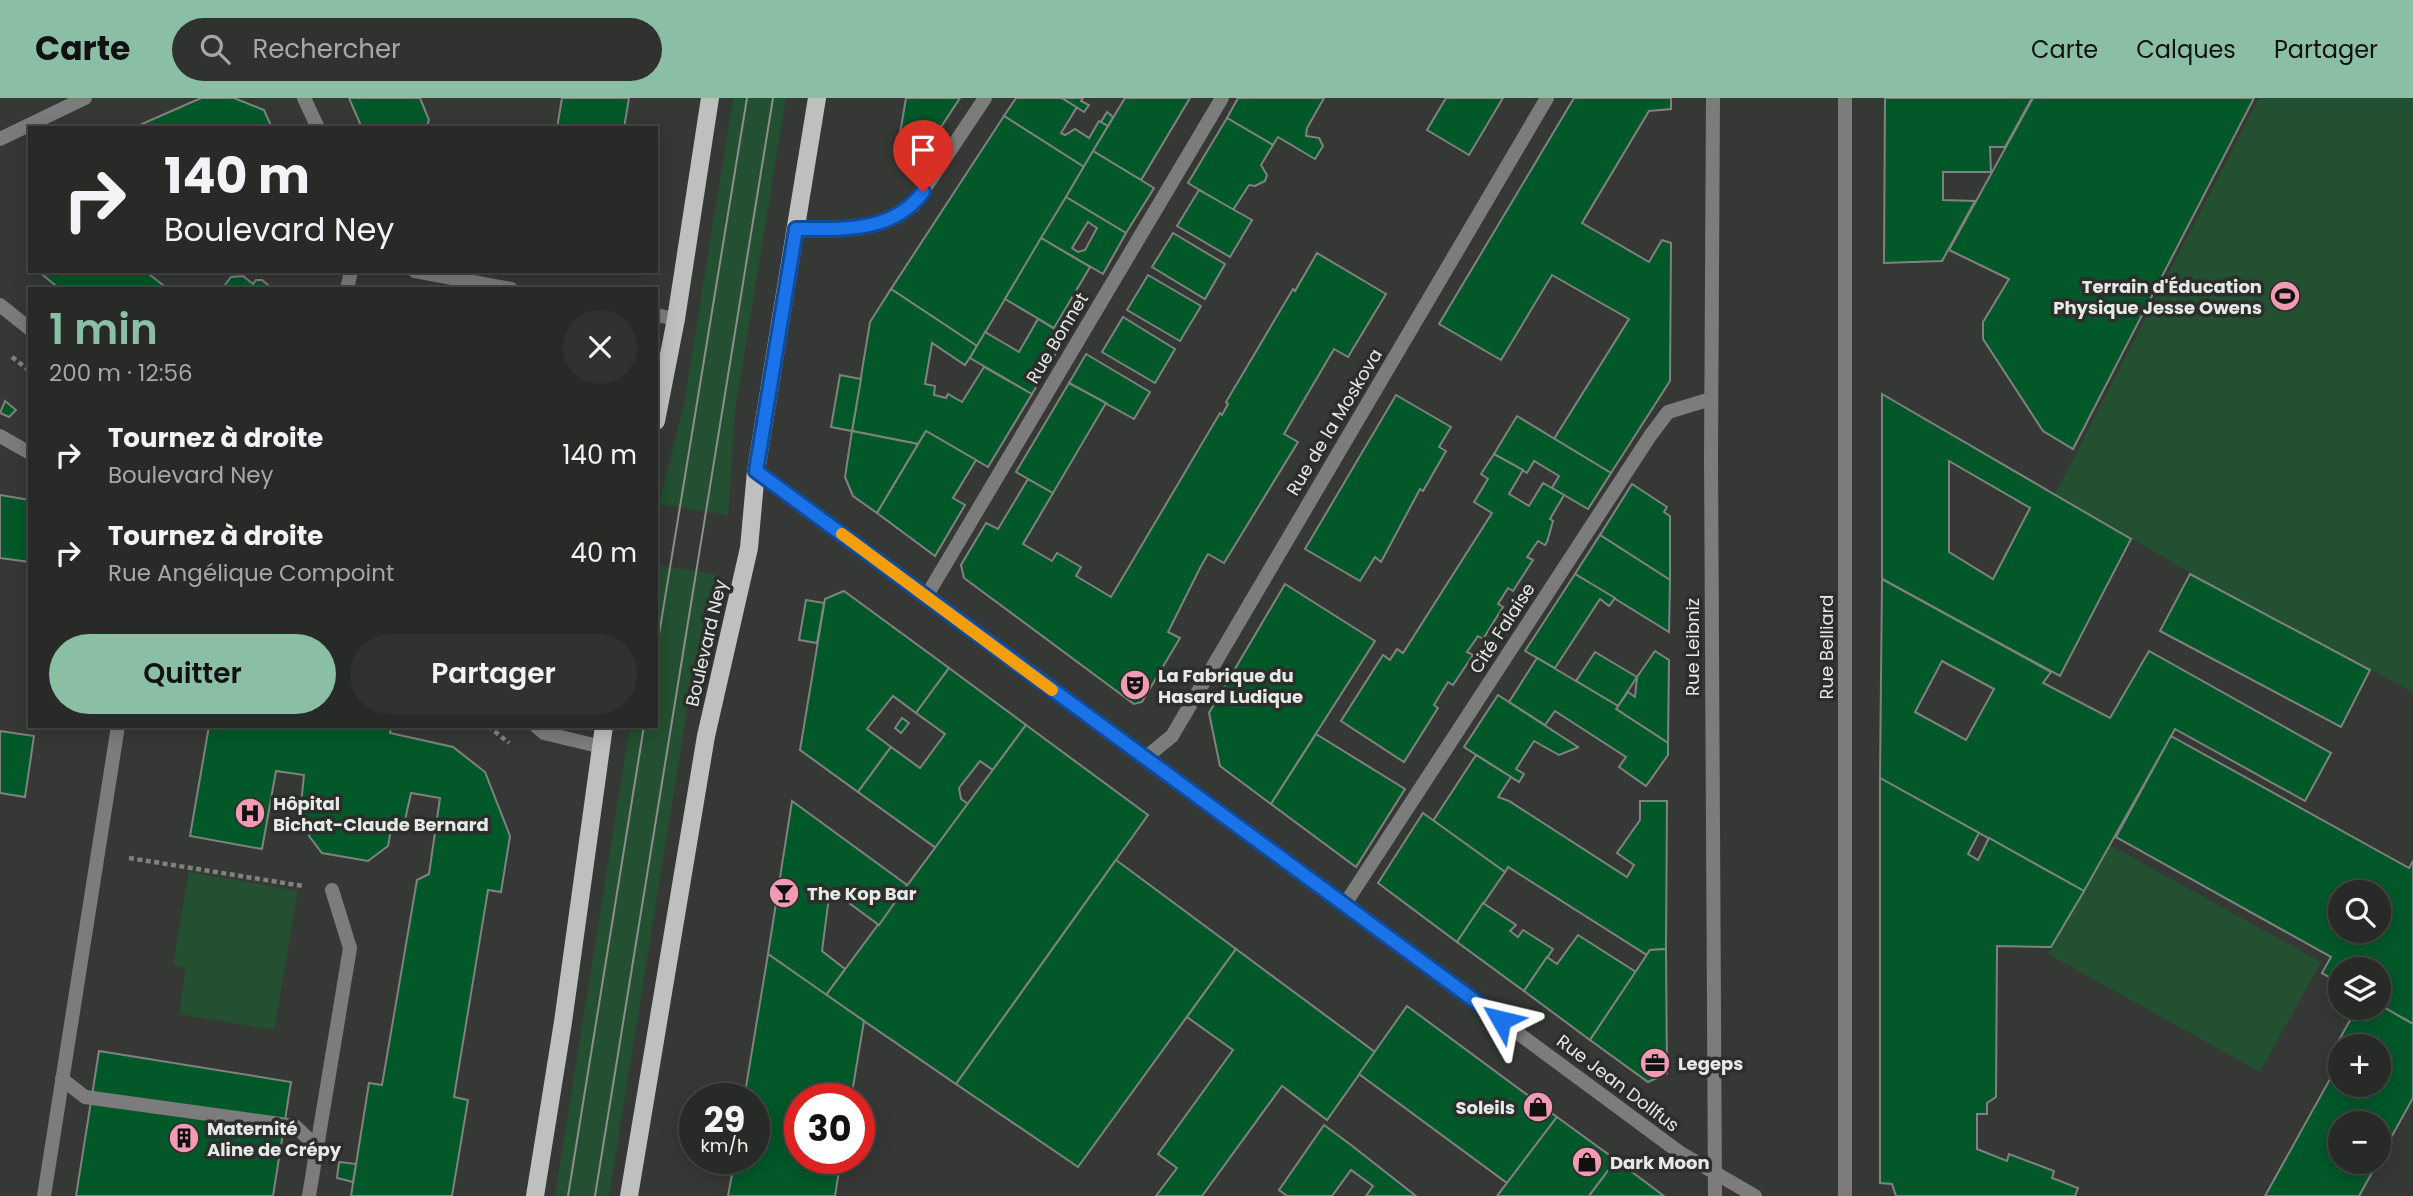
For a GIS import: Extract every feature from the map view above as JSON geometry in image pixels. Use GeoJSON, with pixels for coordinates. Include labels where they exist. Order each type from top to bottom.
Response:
{"type":"FeatureCollection","features":[{"type":"Feature","properties":{"kind":"main road"},"geometry":{"type":"LineString","coordinates":[[658,411],[676,319],[710,98]]}},
{"type":"Feature","properties":{"kind":"main road","name":"Boulevard Ney"},"geometry":{"type":"LineString","coordinates":[[629,1196],[706,736],[749,548],[756,471],[817,98]]}},
{"type":"Feature","properties":{"kind":"main road"},"geometry":{"type":"LineString","coordinates":[[535,1196],[564,1023],[604,728]]}},
{"type":"Feature","properties":{"kind":"street"},"geometry":{"type":"LineString","coordinates":[[0,139],[85,98]]}},
{"type":"Feature","properties":{"kind":"street"},"geometry":{"type":"LineString","coordinates":[[304,98],[317,126]]}},
{"type":"Feature","properties":{"kind":"street"},"geometry":{"type":"LineString","coordinates":[[796,229],[856,229],[883,222],[913,206],[985,98]]}},
{"type":"Feature","properties":{"kind":"street","name":"Rue Bonnet"},"geometry":{"type":"LineString","coordinates":[[926,597],[1222,98]]}},
{"type":"Feature","properties":{"kind":"street","name":"Rue de la Moskova"},"geometry":{"type":"LineString","coordinates":[[1145,758],[1172,736],[1547,98]]}},
{"type":"Feature","properties":{"kind":"street","name":"Rue Leibniz"},"geometry":{"type":"LineString","coordinates":[[1713,98],[1711,399],[1715,1196]]}},
{"type":"Feature","properties":{"kind":"street","name":"Rue Belliard"},"geometry":{"type":"LineString","coordinates":[[1845,98],[1845,1196]]}},
{"type":"Feature","properties":{"kind":"street"},"geometry":{"type":"LineString","coordinates":[[426,273],[500,287]]}},
{"type":"Feature","properties":{"kind":"street"},"geometry":{"type":"LineString","coordinates":[[0,305],[28,327]]}},
{"type":"Feature","properties":{"kind":"street"},"geometry":{"type":"LineString","coordinates":[[658,315],[676,319]]}},
{"type":"Feature","properties":{"kind":"street","name":"Cité Falaise"},"geometry":{"type":"LineString","coordinates":[[1345,904],[1650,436],[1668,412],[1711,399]]}},
{"type":"Feature","properties":{"kind":"street"},"geometry":{"type":"LineString","coordinates":[[0,436],[28,452]]}},
{"type":"Feature","properties":{"kind":"street","name":"Rue Jean Dollfus"},"geometry":{"type":"LineString","coordinates":[[756,471],[1679,1152],[1755,1196]]}},
{"type":"Feature","properties":{"kind":"street"},"geometry":{"type":"LineString","coordinates":[[44,1196],[117,728]]}},
{"type":"Feature","properties":{"kind":"street"},"geometry":{"type":"LineString","coordinates":[[538,728],[544,733],[602,747]]}},
{"type":"Feature","properties":{"kind":"street"},"geometry":{"type":"LineString","coordinates":[[309,1196],[350,948],[332,890]]}},
{"type":"Feature","properties":{"kind":"street"},"geometry":{"type":"LineString","coordinates":[[62,1079],[85,1097],[295,1126],[317,1147]]}},
{"type":"Feature","properties":{"kind":"path"},"geometry":{"type":"LineString","coordinates":[[10,356],[28,370]]}},
{"type":"Feature","properties":{"kind":"path"},"geometry":{"type":"LineString","coordinates":[[97,853],[332,890]]}},
{"type":"Feature","properties":{"kind":"green space"},"geometry":{"type":"Polygon","coordinates":[[[733,98],[786,98],[735,410],[728,515],[659,504],[684,405],[733,98]]]}},
{"type":"Feature","properties":{"kind":"green space","name":"Terrain d'Éducation Physique Jesse Owens"},"geometry":{"type":"Polygon","coordinates":[[[2259,98],[2413,98],[2413,692],[2253,609],[2055,494],[2259,98]]]}},
{"type":"Feature","properties":{"kind":"green space"},"geometry":{"type":"Polygon","coordinates":[[[658,565],[718,575],[692,679],[609,1196],[555,1196],[630,728],[658,728],[658,565]]]}},
{"type":"Feature","properties":{"kind":"green space"},"geometry":{"type":"Polygon","coordinates":[[[2110,845],[2321,962],[2260,1072],[2048,954],[2110,845]]]}},
{"type":"Feature","properties":{"kind":"green space"},"geometry":{"type":"Polygon","coordinates":[[[189,872],[298,891],[274,1030],[179,1014],[186,968],[173,965],[189,872]]]}},
{"type":"Feature","properties":{"kind":"building"},"geometry":{"type":"Polygon","coordinates":[[[201,98],[234,98],[264,110],[271,126],[138,126],[201,98]]]}},
{"type":"Feature","properties":{"kind":"building"},"geometry":{"type":"Polygon","coordinates":[[[349,98],[420,98],[429,120],[427,126],[361,126],[349,98]]]}},
{"type":"Feature","properties":{"kind":"building"},"geometry":{"type":"Polygon","coordinates":[[[562,98],[629,98],[624,126],[557,126],[562,98]]]}},
{"type":"Feature","properties":{"kind":"building"},"geometry":{"type":"Polygon","coordinates":[[[906,98],[960,98],[916,165],[896,157],[906,98]]]}},
{"type":"Feature","properties":{"kind":"building"},"geometry":{"type":"Polygon","coordinates":[[[1016,98],[1062,98],[1077,107],[1061,133],[1065,135],[1075,129],[1089,138],[1099,121],[1108,126],[1084,167],[1004,116],[1016,98]]]}},
{"type":"Feature","properties":{"kind":"building"},"geometry":{"type":"Polygon","coordinates":[[[1062,98],[1083,98],[1081,101],[1089,105],[1084,112],[1062,98]]]}},
{"type":"Feature","properties":{"kind":"building"},"geometry":{"type":"Polygon","coordinates":[[[1125,98],[1190,98],[1141,180],[1093,151],[1125,98]]]}},
{"type":"Feature","properties":{"kind":"building"},"geometry":{"type":"Polygon","coordinates":[[[1238,98],[1324,98],[1307,128],[1306,136],[1319,138],[1323,146],[1315,159],[1278,137],[1273,145],[1227,118],[1238,98]]]}},
{"type":"Feature","properties":{"kind":"building"},"geometry":{"type":"Polygon","coordinates":[[[1446,98],[1503,98],[1469,155],[1427,130],[1446,98]]]}},
{"type":"Feature","properties":{"kind":"building"},"geometry":{"type":"Polygon","coordinates":[[[1574,98],[1671,98],[1671,109],[1649,111],[1582,223],[1649,262],[1662,240],[1671,243],[1670,381],[1611,473],[1554,439],[1629,319],[1552,275],[1501,360],[1439,324],[1574,98]]]}},
{"type":"Feature","properties":{"kind":"building"},"geometry":{"type":"Polygon","coordinates":[[[1885,98],[2032,98],[2005,147],[1990,147],[1991,172],[1943,172],[1943,200],[1975,201],[1942,261],[1884,263],[1885,98]]]}},
{"type":"Feature","properties":{"kind":"building"},"geometry":{"type":"Polygon","coordinates":[[[2033,98],[2254,98],[2073,449],[2043,431],[1983,339],[1983,322],[2009,279],[1949,250],[2033,98]]]}},
{"type":"Feature","properties":{"kind":"building"},"geometry":{"type":"Polygon","coordinates":[[[1107,112],[1113,117],[1108,126],[1101,122],[1107,112]]]}},
{"type":"Feature","properties":{"kind":"building"},"geometry":{"type":"Polygon","coordinates":[[[1004,116],[1084,167],[977,346],[891,289],[1004,116]]]}},
{"type":"Feature","properties":{"kind":"building"},"geometry":{"type":"Polygon","coordinates":[[[1227,118],[1273,145],[1261,165],[1267,175],[1265,181],[1255,186],[1249,185],[1233,210],[1188,183],[1227,118]]]}},
{"type":"Feature","properties":{"kind":"building"},"geometry":{"type":"Polygon","coordinates":[[[1093,151],[1154,188],[1126,233],[1066,197],[1093,151]]]}},
{"type":"Feature","properties":{"kind":"building"},"geometry":{"type":"Polygon","coordinates":[[[1199,190],[1252,220],[1230,257],[1177,226],[1199,190]]]}},
{"type":"Feature","properties":{"kind":"building"},"geometry":{"type":"Polygon","coordinates":[[[1066,197],[1126,233],[1103,274],[1041,238],[1066,197]],[[1088,222],[1072,248],[1078,252],[1085,250],[1097,228],[1088,222]]]}},
{"type":"Feature","properties":{"kind":"building"},"geometry":{"type":"Polygon","coordinates":[[[1173,233],[1225,264],[1205,299],[1152,267],[1173,233]]]}},
{"type":"Feature","properties":{"kind":"building"},"geometry":{"type":"Polygon","coordinates":[[[1041,238],[1090,267],[1054,328],[1005,299],[1041,238]]]}},
{"type":"Feature","properties":{"kind":"building"},"geometry":{"type":"Polygon","coordinates":[[[1317,253],[1386,294],[1348,357],[1334,349],[1284,434],[1298,442],[1224,563],[1208,554],[1168,632],[1180,638],[1142,702],[1134,704],[964,578],[961,565],[986,523],[998,529],[1028,479],[1053,493],[1023,544],[1052,561],[1057,553],[1081,567],[1076,576],[1111,597],[1317,253]]]}},
{"type":"Feature","properties":{"kind":"building"},"geometry":{"type":"Polygon","coordinates":[[[40,273],[148,273],[165,287],[58,287],[40,273]]]}},
{"type":"Feature","properties":{"kind":"building"},"geometry":{"type":"Polygon","coordinates":[[[1148,275],[1201,306],[1180,341],[1127,310],[1148,275]]]}},
{"type":"Feature","properties":{"kind":"building"},"geometry":{"type":"Polygon","coordinates":[[[243,276],[253,284],[256,280],[262,280],[271,287],[224,287],[231,277],[243,276]]]}},
{"type":"Feature","properties":{"kind":"building"},"geometry":{"type":"Polygon","coordinates":[[[891,289],[977,346],[965,365],[932,343],[925,384],[935,386],[934,395],[946,398],[948,394],[962,402],[984,367],[1032,394],[988,467],[926,431],[918,444],[852,431],[870,322],[891,289]]]}},
{"type":"Feature","properties":{"kind":"building"},"geometry":{"type":"Polygon","coordinates":[[[1123,317],[1175,349],[1155,383],[1102,352],[1123,317]]]}},
{"type":"Feature","properties":{"kind":"building"},"geometry":{"type":"Polygon","coordinates":[[[1038,319],[1066,336],[1032,394],[970,358],[985,332],[1019,352],[1038,319]]]}},
{"type":"Feature","properties":{"kind":"building"},"geometry":{"type":"Polygon","coordinates":[[[1086,354],[1150,392],[1134,419],[1069,383],[1086,354]]]}},
{"type":"Feature","properties":{"kind":"building"},"geometry":{"type":"Polygon","coordinates":[[[840,375],[861,379],[852,431],[831,427],[840,375]]]}},
{"type":"Feature","properties":{"kind":"building"},"geometry":{"type":"Polygon","coordinates":[[[1069,383],[1106,403],[1053,493],[1016,472],[1069,383]]]}},
{"type":"Feature","properties":{"kind":"building"},"geometry":{"type":"Polygon","coordinates":[[[1882,394],[2131,539],[2060,676],[1882,579],[1882,394]],[[1949,461],[1949,552],[1993,579],[2030,508],[1949,461]]]}},
{"type":"Feature","properties":{"kind":"building"},"geometry":{"type":"Polygon","coordinates":[[[1396,395],[1451,427],[1439,447],[1446,451],[1423,491],[1420,489],[1381,562],[1375,557],[1360,581],[1305,549],[1396,395]]]}},
{"type":"Feature","properties":{"kind":"building"},"geometry":{"type":"Polygon","coordinates":[[[5,401],[16,410],[9,417],[0,413],[5,401]]]}},
{"type":"Feature","properties":{"kind":"building"},"geometry":{"type":"Polygon","coordinates":[[[1517,416],[1611,473],[1588,509],[1552,488],[1559,476],[1534,461],[1527,473],[1494,454],[1517,416]]]}},
{"type":"Feature","properties":{"kind":"building"},"geometry":{"type":"Polygon","coordinates":[[[852,431],[918,444],[877,513],[853,496],[845,477],[852,431]]]}},
{"type":"Feature","properties":{"kind":"building"},"geometry":{"type":"Polygon","coordinates":[[[926,431],[976,460],[953,498],[965,505],[935,556],[877,513],[926,431]]]}},
{"type":"Feature","properties":{"kind":"building"},"geometry":{"type":"Polygon","coordinates":[[[1494,454],[1523,470],[1509,494],[1529,506],[1543,483],[1564,495],[1550,519],[1553,521],[1547,542],[1545,545],[1538,541],[1527,557],[1533,560],[1513,591],[1508,588],[1498,604],[1503,607],[1483,639],[1478,636],[1467,652],[1473,655],[1453,685],[1448,682],[1434,705],[1438,708],[1404,762],[1341,721],[1383,655],[1390,660],[1397,649],[1403,653],[1492,513],[1474,502],[1488,479],[1481,474],[1494,454]]]}},
{"type":"Feature","properties":{"kind":"building"},"geometry":{"type":"Polygon","coordinates":[[[1632,484],[1667,507],[1664,512],[1670,516],[1670,580],[1600,535],[1632,484]]]}},
{"type":"Feature","properties":{"kind":"building"},"geometry":{"type":"Polygon","coordinates":[[[0,495],[28,500],[28,562],[0,558],[0,495]]]}},
{"type":"Feature","properties":{"kind":"building"},"geometry":{"type":"Polygon","coordinates":[[[1600,535],[1670,580],[1669,632],[1575,574],[1600,535]]]}},
{"type":"Feature","properties":{"kind":"building"},"geometry":{"type":"Polygon","coordinates":[[[1575,574],[1615,598],[1609,606],[1600,599],[1555,668],[1525,651],[1575,574]]]}},
{"type":"Feature","properties":{"kind":"building"},"geometry":{"type":"Polygon","coordinates":[[[2190,574],[2370,670],[2341,727],[2160,631],[2190,574]]]}},
{"type":"Feature","properties":{"kind":"building"},"geometry":{"type":"Polygon","coordinates":[[[1882,579],[2051,672],[2043,683],[2110,718],[2149,651],[2331,753],[2305,801],[2175,729],[2084,891],[1880,778],[1882,579]],[[1942,661],[1915,712],[1966,740],[1994,689],[1942,661]]]}},
{"type":"Feature","properties":{"kind":"building"},"geometry":{"type":"Polygon","coordinates":[[[1285,584],[1375,641],[1271,804],[1220,766],[1209,713],[1285,584]]]}},
{"type":"Feature","properties":{"kind":"building"},"geometry":{"type":"Polygon","coordinates":[[[844,591],[949,668],[916,713],[893,696],[867,729],[891,747],[858,792],[800,750],[825,599],[844,591]]]}},
{"type":"Feature","properties":{"kind":"building"},"geometry":{"type":"Polygon","coordinates":[[[806,600],[824,603],[817,643],[799,640],[806,600]]]}},
{"type":"Feature","properties":{"kind":"building"},"geometry":{"type":"Polygon","coordinates":[[[1655,651],[1669,660],[1668,743],[1616,709],[1628,692],[1635,697],[1637,677],[1655,651]]]}},
{"type":"Feature","properties":{"kind":"building"},"geometry":{"type":"Polygon","coordinates":[[[1595,652],[1637,677],[1618,706],[1576,681],[1595,652]]]}},
{"type":"Feature","properties":{"kind":"building"},"geometry":{"type":"Polygon","coordinates":[[[1537,658],[1618,706],[1616,709],[1668,743],[1668,755],[1646,786],[1619,767],[1626,757],[1555,711],[1545,725],[1509,702],[1537,658]]]}},
{"type":"Feature","properties":{"kind":"building"},"geometry":{"type":"Polygon","coordinates":[[[949,668],[1026,725],[993,770],[980,761],[959,788],[961,799],[968,804],[936,848],[858,792],[891,747],[920,768],[945,734],[916,713],[949,668]]]}},
{"type":"Feature","properties":{"kind":"building"},"geometry":{"type":"Polygon","coordinates":[[[1498,695],[1579,747],[1559,755],[1534,741],[1516,769],[1524,774],[1519,782],[1464,747],[1498,695]]]}},
{"type":"Feature","properties":{"kind":"building"},"geometry":{"type":"Polygon","coordinates":[[[902,718],[909,723],[901,733],[895,728],[902,718]]]}},
{"type":"Feature","properties":{"kind":"building"},"geometry":{"type":"Polygon","coordinates":[[[1026,725],[1148,815],[956,1084],[826,995],[1026,725]]]}},
{"type":"Feature","properties":{"kind":"building"},"geometry":{"type":"Polygon","coordinates":[[[209,728],[391,728],[390,733],[453,747],[485,772],[510,836],[501,892],[488,890],[454,1097],[468,1100],[452,1196],[351,1196],[369,1083],[382,1085],[417,880],[429,874],[440,798],[411,793],[404,825],[392,824],[388,846],[368,861],[322,853],[309,836],[310,825],[299,824],[304,775],[276,771],[262,849],[190,836],[209,728]]]}},
{"type":"Feature","properties":{"kind":"building"},"geometry":{"type":"Polygon","coordinates":[[[0,731],[34,736],[25,797],[0,793],[0,731]]]}},
{"type":"Feature","properties":{"kind":"building"},"geometry":{"type":"Polygon","coordinates":[[[1316,734],[1405,789],[1356,867],[1271,804],[1316,734]]]}},
{"type":"Feature","properties":{"kind":"building"},"geometry":{"type":"Polygon","coordinates":[[[2171,736],[2409,868],[2413,861],[2413,1024],[2391,1011],[2391,957],[2331,957],[2116,837],[2171,736]]]}},
{"type":"Feature","properties":{"kind":"building"},"geometry":{"type":"Polygon","coordinates":[[[1476,755],[1511,777],[1498,797],[1509,801],[1627,877],[1634,865],[1617,853],[1640,820],[1640,801],[1667,801],[1666,949],[1650,950],[1647,955],[1508,867],[1505,872],[1433,821],[1476,755]]]}},
{"type":"Feature","properties":{"kind":"building"},"geometry":{"type":"Polygon","coordinates":[[[1880,778],[1979,833],[1968,854],[1978,860],[1989,838],[2084,891],[2051,947],[1997,946],[1996,1097],[1987,1103],[1987,1114],[1977,1114],[1977,1149],[2007,1161],[2009,1154],[2054,1171],[2052,1178],[2078,1188],[2075,1196],[1896,1196],[1892,1184],[1880,1183],[1880,778]]]}},
{"type":"Feature","properties":{"kind":"building"},"geometry":{"type":"Polygon","coordinates":[[[792,801],[907,885],[879,925],[830,889],[822,951],[845,969],[826,995],[768,954],[792,801]]]}},
{"type":"Feature","properties":{"kind":"building"},"geometry":{"type":"Polygon","coordinates":[[[1423,813],[1505,872],[1457,942],[1378,883],[1423,813]]]}},
{"type":"Feature","properties":{"kind":"building"},"geometry":{"type":"Polygon","coordinates":[[[1116,860],[1236,949],[1078,1167],[956,1084],[1116,860]]]}},
{"type":"Feature","properties":{"kind":"building"},"geometry":{"type":"Polygon","coordinates":[[[1483,903],[1516,925],[1510,931],[1518,937],[1523,930],[1553,949],[1524,991],[1457,942],[1483,903]]]}},
{"type":"Feature","properties":{"kind":"building"},"geometry":{"type":"Polygon","coordinates":[[[1578,935],[1636,972],[1590,1040],[1524,991],[1547,957],[1557,964],[1578,935]]]}},
{"type":"Feature","properties":{"kind":"building"},"geometry":{"type":"Polygon","coordinates":[[[1236,949],[1375,1052],[1327,1120],[1282,1086],[1202,1196],[1156,1196],[1177,1168],[1158,1154],[1233,1050],[1187,1017],[1236,949]]]}},
{"type":"Feature","properties":{"kind":"building"},"geometry":{"type":"Polygon","coordinates":[[[1666,949],[1667,1073],[1648,1082],[1590,1040],[1650,950],[1666,949]]]}},
{"type":"Feature","properties":{"kind":"building"},"geometry":{"type":"Polygon","coordinates":[[[768,954],[864,1021],[854,1083],[784,1083],[784,1174],[838,1174],[835,1196],[728,1196],[732,1174],[770,1174],[770,1083],[747,1083],[768,954]]]}},
{"type":"Feature","properties":{"kind":"building"},"geometry":{"type":"Polygon","coordinates":[[[2328,962],[2328,976],[2322,973],[2328,962]]]}},
{"type":"Feature","properties":{"kind":"building"},"geometry":{"type":"Polygon","coordinates":[[[1407,1006],[1557,1117],[1507,1183],[1359,1074],[1407,1006]]]}},
{"type":"Feature","properties":{"kind":"building"},"geometry":{"type":"Polygon","coordinates":[[[2391,1011],[2413,1024],[2413,1098],[2391,1138],[2391,1111],[2328,1111],[2328,1174],[2371,1174],[2359,1196],[2265,1196],[2328,1083],[2328,1097],[2391,1097],[2391,1034],[2342,1034],[2350,1020],[2391,1020],[2391,1011]]]}},
{"type":"Feature","properties":{"kind":"building","name":"Maternité Aline de Crépy"},"geometry":{"type":"Polygon","coordinates":[[[99,1051],[291,1082],[273,1196],[76,1196],[99,1051]]]}},
{"type":"Feature","properties":{"kind":"building"},"geometry":{"type":"Polygon","coordinates":[[[1557,1117],[1616,1160],[1589,1196],[1497,1196],[1557,1117]]]}},
{"type":"Feature","properties":{"kind":"building"},"geometry":{"type":"Polygon","coordinates":[[[1324,1125],[1416,1196],[1366,1196],[1373,1186],[1351,1170],[1332,1196],[1287,1196],[1279,1190],[1324,1125]]]}},
{"type":"Feature","properties":{"kind":"building"},"geometry":{"type":"Polygon","coordinates":[[[1616,1160],[1664,1196],[1589,1196],[1616,1160]]]}},
{"type":"Feature","properties":{"kind":"building"},"geometry":{"type":"Polygon","coordinates":[[[339,1162],[356,1164],[353,1182],[337,1178],[339,1162]]]}},
{"type":"Feature","properties":{"kind":"tram line"},"geometry":{"type":"LineString","coordinates":[[658,641],[747,98]]}},
{"type":"Feature","properties":{"kind":"tram line"},"geometry":{"type":"LineString","coordinates":[[595,1196],[773,98]]}},
{"type":"Feature","properties":{"kind":"tram line"},"geometry":{"type":"LineString","coordinates":[[568,1196],[644,728]]}},
{"type":"Feature","properties":{"kind":"slow traffic"},"geometry":{"type":"LineString","coordinates":[[842,534],[1052,690]]}},
{"type":"Feature","properties":{"kind":"place","name":"Terrain d'Éducation Physique Jesse Owens"},"geometry":{"type":"Point","coordinates":[2285,296]}},
{"type":"Feature","properties":{"kind":"place","name":"La Fabrique du Hasard Ludique"},"geometry":{"type":"Point","coordinates":[1135,685]}},
{"type":"Feature","properties":{"kind":"place","name":"Hôpital Bichat-Claude Bernard"},"geometry":{"type":"Point","coordinates":[250,813]}},
{"type":"Feature","properties":{"kind":"place","name":"The Kop Bar"},"geometry":{"type":"Point","coordinates":[784,893]}},
{"type":"Feature","properties":{"kind":"place","name":"Legeps"},"geometry":{"type":"Point","coordinates":[1655,1063]}},
{"type":"Feature","properties":{"kind":"place","name":"Soleils"},"geometry":{"type":"Point","coordinates":[1538,1107]}},
{"type":"Feature","properties":{"kind":"place","name":"Maternité Aline de Crépy"},"geometry":{"type":"Point","coordinates":[184,1138]}},
{"type":"Feature","properties":{"kind":"place","name":"Dark Moon"},"geometry":{"type":"Point","coordinates":[1587,1162]}},
{"type":"Feature","properties":{"kind":"route"},"geometry":{"type":"LineString","coordinates":[[923,192],[913,206],[883,222],[856,229],[796,229],[756,471],[1501,1020]]}}]}
